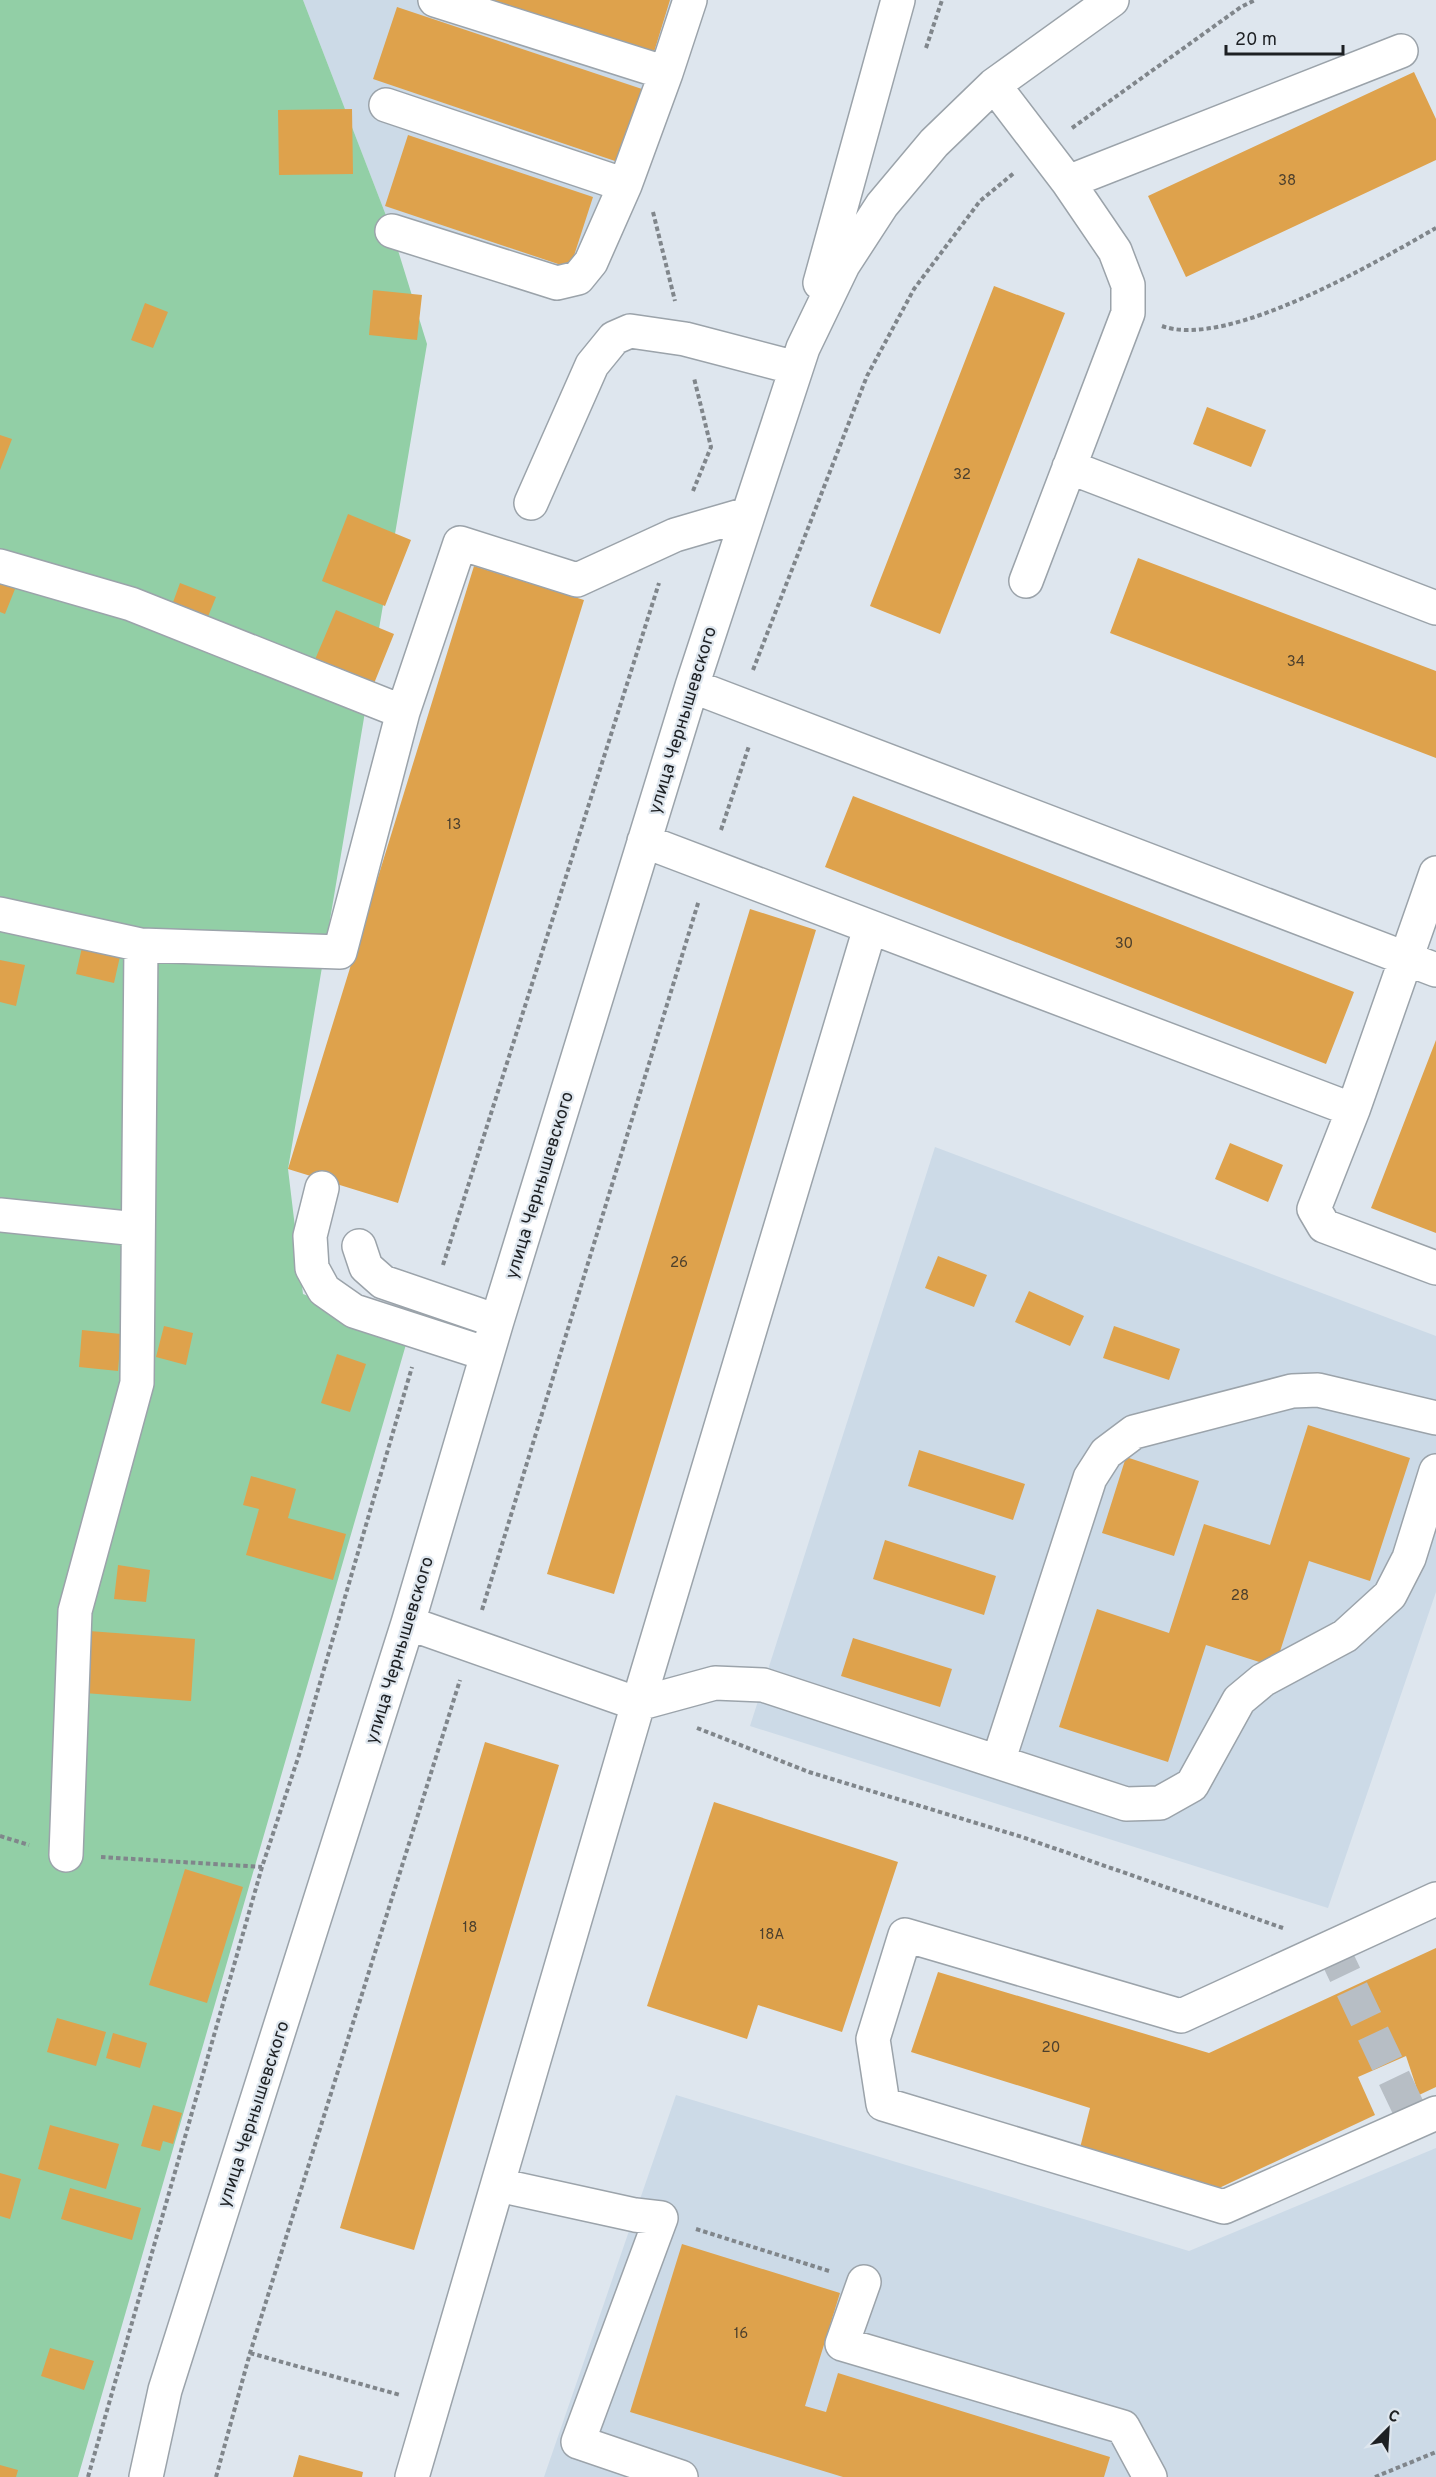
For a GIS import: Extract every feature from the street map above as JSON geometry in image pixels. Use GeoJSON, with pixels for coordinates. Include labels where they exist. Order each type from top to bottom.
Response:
{"type":"FeatureCollection","features":[{"type":"Feature","properties":{"kind":"street"},"geometry":{"type":"LineString","coordinates":[[435,0],[666,74]]}},
{"type":"Feature","properties":{"kind":"street"},"geometry":{"type":"LineString","coordinates":[[392,231],[557,283],[578,278],[591,262],[625,185],[666,74],[690,0]]}},
{"type":"Feature","properties":{"kind":"street"},"geometry":{"type":"LineString","coordinates":[[531,503],[592,365],[615,338],[630,331],[799,358],[898,0]]}},
{"type":"Feature","properties":{"kind":"street","name":"улица Чернышевского"},"geometry":{"type":"LineString","coordinates":[[147,2477],[165,2390],[408,1623],[497,1321],[692,686],[799,358],[843,265],[882,205],[934,143],[994,85],[1112,0]]}},
{"type":"Feature","properties":{"kind":"street"},"geometry":{"type":"LineString","coordinates":[[1068,182],[1401,51]]}},
{"type":"Feature","properties":{"kind":"street"},"geometry":{"type":"LineString","coordinates":[[994,85],[1068,182],[1115,251],[1128,285],[1128,313],[1026,581]]}},
{"type":"Feature","properties":{"kind":"street"},"geometry":{"type":"LineString","coordinates":[[386,105],[625,185]]}},
{"type":"Feature","properties":{"kind":"street"},"geometry":{"type":"LineString","coordinates":[[1069,467],[1436,608]]}},
{"type":"Feature","properties":{"kind":"street"},"geometry":{"type":"LineString","coordinates":[[0,914],[141,945],[340,952],[403,712],[460,543],[577,580],[675,535],[747,514]]}},
{"type":"Feature","properties":{"kind":"street"},"geometry":{"type":"LineString","coordinates":[[0,566],[131,604],[403,712]]}},
{"type":"Feature","properties":{"kind":"street"},"geometry":{"type":"LineString","coordinates":[[692,686],[1422,965]]}},
{"type":"Feature","properties":{"kind":"street"},"geometry":{"type":"LineString","coordinates":[[644,842],[1353,1110]]}},
{"type":"Feature","properties":{"kind":"street"},"geometry":{"type":"LineString","coordinates":[[1436,873],[1422,965],[1353,1110],[1314,1209],[1324,1226],[1436,1268]]}},
{"type":"Feature","properties":{"kind":"street"},"geometry":{"type":"LineString","coordinates":[[412,2477],[638,1704],[870,928]]}},
{"type":"Feature","properties":{"kind":"street"},"geometry":{"type":"LineString","coordinates":[[66,1855],[75,1611],[137,1383],[141,945]]}},
{"type":"Feature","properties":{"kind":"street"},"geometry":{"type":"LineString","coordinates":[[322,1188],[310,1236],[312,1268],[324,1290],[354,1311],[487,1354]]}},
{"type":"Feature","properties":{"kind":"street"},"geometry":{"type":"LineString","coordinates":[[0,1215],[137,1229]]}},
{"type":"Feature","properties":{"kind":"street"},"geometry":{"type":"LineString","coordinates":[[359,1246],[366,1267],[383,1282],[497,1321]]}},
{"type":"Feature","properties":{"kind":"street"},"geometry":{"type":"LineString","coordinates":[[998,1762],[1090,1478],[1106,1453],[1134,1432],[1292,1391],[1318,1390],[1436,1418]]}},
{"type":"Feature","properties":{"kind":"street"},"geometry":{"type":"LineString","coordinates":[[408,1623],[638,1704],[715,1683],[763,1685],[1126,1804],[1160,1803],[1192,1785],[1239,1700],[1263,1680],[1345,1636],[1390,1595],[1409,1558],[1436,1471]]}},
{"type":"Feature","properties":{"kind":"street"},"geometry":{"type":"LineString","coordinates":[[1436,1899],[1331,1945],[1181,2016],[905,1935],[873,2039],[883,2104],[1224,2207],[1436,2113]]}},
{"type":"Feature","properties":{"kind":"street"},"geometry":{"type":"LineString","coordinates":[[498,2185],[634,2216],[661,2218],[578,2442],[681,2477]]}},
{"type":"Feature","properties":{"kind":"street"},"geometry":{"type":"LineString","coordinates":[[864,2282],[842,2344],[1123,2427],[1150,2477]]}},
{"type":"Feature","properties":{"kind":"path"},"geometry":{"type":"LineString","coordinates":[[216,2477],[250,2353],[749,744],[750,676],[867,376],[914,289],[980,201],[1043,149],[1241,7],[1255,0]]}},
{"type":"Feature","properties":{"kind":"path"},"geometry":{"type":"LineString","coordinates":[[1128,313],[1167,327],[1197,330],[1249,320],[1354,275],[1436,228]]}},
{"type":"Feature","properties":{"kind":"path"},"geometry":{"type":"LineString","coordinates":[[692,1725],[809,1772],[1022,1837],[1331,1945]]}},
{"type":"Feature","properties":{"kind":"path"},"geometry":{"type":"LineString","coordinates":[[0,1836],[66,1855],[262,1867]]}},
{"type":"Feature","properties":{"kind":"path"},"geometry":{"type":"LineString","coordinates":[[661,2218],[864,2282]]}},
{"type":"Feature","properties":{"kind":"path"},"geometry":{"type":"LineString","coordinates":[[250,2353],[432,2404]]}},
{"type":"Feature","properties":{"kind":"path"},"geometry":{"type":"LineString","coordinates":[[1375,2477],[1436,2452]]}},
{"type":"Feature","properties":{"kind":"shaded area"},"geometry":{"type":"Polygon","coordinates":[[[303,0],[690,0],[578,278],[392,231],[303,0]]]}},
{"type":"Feature","properties":{"kind":"shaded area"},"geometry":{"type":"Polygon","coordinates":[[[935,1147],[1436,1336],[1436,1592],[1328,1908],[750,1726],[935,1147]]]}},
{"type":"Feature","properties":{"kind":"shaded area"},"geometry":{"type":"Polygon","coordinates":[[[676,2095],[1189,2251],[1436,2148],[1436,2477],[544,2477],[676,2095]]]}},
{"type":"Feature","properties":{"kind":"green space"},"geometry":{"type":"Polygon","coordinates":[[[0,0],[303,0],[392,231],[427,344],[288,1169],[303,1294],[409,1334],[78,2477],[0,2477],[0,0]]]}},
{"type":"Feature","properties":{"kind":"building"},"geometry":{"type":"Polygon","coordinates":[[[491,0],[670,0],[654,52],[491,0]]]}},
{"type":"Feature","properties":{"kind":"building"},"geometry":{"type":"Polygon","coordinates":[[[397,7],[642,89],[618,162],[373,79],[397,7]]]}},
{"type":"Feature","properties":{"kind":"building"},"geometry":{"type":"Polygon","coordinates":[[[1414,72],[1436,119],[1436,160],[1186,277],[1148,196],[1414,72]]]}},
{"type":"Feature","properties":{"kind":"building"},"geometry":{"type":"Polygon","coordinates":[[[352,109],[353,174],[279,175],[278,110],[352,109]]]}},
{"type":"Feature","properties":{"kind":"building"},"geometry":{"type":"Polygon","coordinates":[[[408,135],[593,197],[570,268],[385,206],[408,135]]]}},
{"type":"Feature","properties":{"kind":"building"},"geometry":{"type":"Polygon","coordinates":[[[994,286],[1065,313],[940,634],[870,606],[994,286]]]}},
{"type":"Feature","properties":{"kind":"building"},"geometry":{"type":"Polygon","coordinates":[[[373,290],[422,295],[417,340],[369,335],[373,290]]]}},
{"type":"Feature","properties":{"kind":"building"},"geometry":{"type":"Polygon","coordinates":[[[145,303],[168,312],[153,348],[131,340],[145,303]]]}},
{"type":"Feature","properties":{"kind":"building"},"geometry":{"type":"Polygon","coordinates":[[[1207,407],[1266,430],[1251,467],[1193,444],[1207,407]]]}},
{"type":"Feature","properties":{"kind":"building"},"geometry":{"type":"Polygon","coordinates":[[[0,435],[12,439],[0,470],[0,435]]]}},
{"type":"Feature","properties":{"kind":"building"},"geometry":{"type":"Polygon","coordinates":[[[348,514],[411,540],[385,606],[322,581],[348,514]]]}},
{"type":"Feature","properties":{"kind":"building"},"geometry":{"type":"Polygon","coordinates":[[[1138,558],[1436,671],[1436,758],[1110,633],[1138,558]]]}},
{"type":"Feature","properties":{"kind":"building"},"geometry":{"type":"Polygon","coordinates":[[[474,566],[584,600],[398,1203],[288,1169],[474,566]]]}},
{"type":"Feature","properties":{"kind":"building"},"geometry":{"type":"Polygon","coordinates":[[[0,583],[15,589],[5,614],[0,612],[0,583]]]}},
{"type":"Feature","properties":{"kind":"building"},"geometry":{"type":"Polygon","coordinates":[[[180,583],[216,597],[207,619],[172,605],[180,583]]]}},
{"type":"Feature","properties":{"kind":"building"},"geometry":{"type":"Polygon","coordinates":[[[336,610],[394,634],[373,686],[314,662],[336,610]]]}},
{"type":"Feature","properties":{"kind":"building"},"geometry":{"type":"Polygon","coordinates":[[[853,796],[1354,992],[1326,1064],[825,867],[853,796]]]}},
{"type":"Feature","properties":{"kind":"building"},"geometry":{"type":"Polygon","coordinates":[[[750,909],[816,930],[614,1594],[547,1574],[750,909]]]}},
{"type":"Feature","properties":{"kind":"building"},"geometry":{"type":"Polygon","coordinates":[[[83,943],[121,952],[114,983],[76,974],[83,943]]]}},
{"type":"Feature","properties":{"kind":"building"},"geometry":{"type":"Polygon","coordinates":[[[0,960],[25,965],[16,1006],[0,1002],[0,960]]]}},
{"type":"Feature","properties":{"kind":"building"},"geometry":{"type":"Polygon","coordinates":[[[1436,1040],[1436,1233],[1371,1208],[1436,1040]]]}},
{"type":"Feature","properties":{"kind":"building"},"geometry":{"type":"Polygon","coordinates":[[[1230,1143],[1283,1165],[1268,1202],[1215,1179],[1230,1143]]]}},
{"type":"Feature","properties":{"kind":"building"},"geometry":{"type":"Polygon","coordinates":[[[938,1256],[987,1275],[974,1307],[925,1288],[938,1256]]]}},
{"type":"Feature","properties":{"kind":"building"},"geometry":{"type":"Polygon","coordinates":[[[1029,1291],[1084,1316],[1070,1346],[1015,1322],[1029,1291]]]}},
{"type":"Feature","properties":{"kind":"building"},"geometry":{"type":"Polygon","coordinates":[[[164,1326],[193,1333],[186,1365],[156,1357],[164,1326]]]}},
{"type":"Feature","properties":{"kind":"building"},"geometry":{"type":"Polygon","coordinates":[[[1114,1326],[1180,1349],[1169,1380],[1103,1358],[1114,1326]]]}},
{"type":"Feature","properties":{"kind":"building"},"geometry":{"type":"Polygon","coordinates":[[[82,1330],[121,1334],[118,1371],[79,1367],[82,1330]]]}},
{"type":"Feature","properties":{"kind":"building"},"geometry":{"type":"Polygon","coordinates":[[[337,1354],[366,1364],[350,1412],[321,1403],[337,1354]]]}},
{"type":"Feature","properties":{"kind":"building"},"geometry":{"type":"Polygon","coordinates":[[[1308,1425],[1410,1458],[1370,1581],[1309,1561],[1275,1667],[1206,1645],[1168,1762],[1059,1727],[1097,1609],[1169,1633],[1204,1524],[1270,1545],[1308,1425]]]}},
{"type":"Feature","properties":{"kind":"building"},"geometry":{"type":"Polygon","coordinates":[[[919,1450],[1025,1484],[1013,1520],[908,1486],[919,1450]]]}},
{"type":"Feature","properties":{"kind":"building"},"geometry":{"type":"Polygon","coordinates":[[[1126,1457],[1199,1481],[1174,1556],[1102,1533],[1126,1457]]]}},
{"type":"Feature","properties":{"kind":"building"},"geometry":{"type":"Polygon","coordinates":[[[251,1476],[296,1489],[288,1518],[346,1534],[333,1580],[246,1555],[259,1509],[243,1505],[251,1476]]]}},
{"type":"Feature","properties":{"kind":"building"},"geometry":{"type":"Polygon","coordinates":[[[885,1540],[996,1576],[984,1615],[873,1579],[885,1540]]]}},
{"type":"Feature","properties":{"kind":"building"},"geometry":{"type":"Polygon","coordinates":[[[118,1565],[150,1570],[146,1602],[114,1599],[118,1565]]]}},
{"type":"Feature","properties":{"kind":"building"},"geometry":{"type":"Polygon","coordinates":[[[89,1631],[195,1639],[191,1701],[84,1693],[89,1631]]]}},
{"type":"Feature","properties":{"kind":"building"},"geometry":{"type":"Polygon","coordinates":[[[853,1638],[952,1669],[940,1707],[841,1676],[853,1638]]]}},
{"type":"Feature","properties":{"kind":"building"},"geometry":{"type":"Polygon","coordinates":[[[485,1742],[559,1765],[414,2250],[340,2228],[485,1742]]]}},
{"type":"Feature","properties":{"kind":"building"},"geometry":{"type":"Polygon","coordinates":[[[714,1802],[898,1862],[842,2032],[758,2005],[747,2039],[647,2006],[714,1802]]]}},
{"type":"Feature","properties":{"kind":"building"},"geometry":{"type":"Polygon","coordinates":[[[185,1869],[243,1887],[207,2003],[149,1985],[185,1869]]]}},
{"type":"Feature","properties":{"kind":"building"},"geometry":{"type":"Polygon","coordinates":[[[1436,1948],[1436,2087],[1419,2095],[1406,2056],[1358,2077],[1375,2115],[1217,2189],[1079,2152],[1090,2108],[911,2052],[938,1972],[1209,2053],[1436,1948]]]}},
{"type":"Feature","properties":{"kind":"building"},"geometry":{"type":"Polygon","coordinates":[[[57,2018],[106,2032],[96,2066],[47,2052],[57,2018]]]}},
{"type":"Feature","properties":{"kind":"building"},"geometry":{"type":"Polygon","coordinates":[[[113,2033],[147,2043],[140,2068],[106,2058],[113,2033]]]}},
{"type":"Feature","properties":{"kind":"building"},"geometry":{"type":"Polygon","coordinates":[[[153,2105],[182,2113],[173,2144],[163,2141],[160,2151],[141,2146],[153,2105]]]}},
{"type":"Feature","properties":{"kind":"building"},"geometry":{"type":"Polygon","coordinates":[[[50,2125],[119,2144],[106,2189],[38,2169],[50,2125]]]}},
{"type":"Feature","properties":{"kind":"building"},"geometry":{"type":"Polygon","coordinates":[[[0,2173],[21,2179],[10,2219],[0,2216],[0,2173]]]}},
{"type":"Feature","properties":{"kind":"building"},"geometry":{"type":"Polygon","coordinates":[[[70,2188],[141,2208],[132,2240],[61,2219],[70,2188]]]}},
{"type":"Feature","properties":{"kind":"building"},"geometry":{"type":"Polygon","coordinates":[[[682,2244],[840,2293],[805,2406],[826,2412],[838,2373],[1110,2457],[1104,2477],[843,2477],[630,2412],[682,2244]]]}},
{"type":"Feature","properties":{"kind":"building"},"geometry":{"type":"Polygon","coordinates":[[[50,2348],[94,2361],[84,2390],[41,2376],[50,2348]]]}},
{"type":"Feature","properties":{"kind":"building"},"geometry":{"type":"Polygon","coordinates":[[[299,2455],[363,2472],[362,2477],[293,2477],[299,2455]]]}},
{"type":"Feature","properties":{"kind":"building"},"geometry":{"type":"Polygon","coordinates":[[[0,2465],[18,2470],[16,2477],[0,2477],[0,2465]]]}},
{"type":"Feature","properties":{"kind":"tunnel"},"geometry":{"type":"LineString","coordinates":[[1331,1945],[1415,2122]]}}]}
